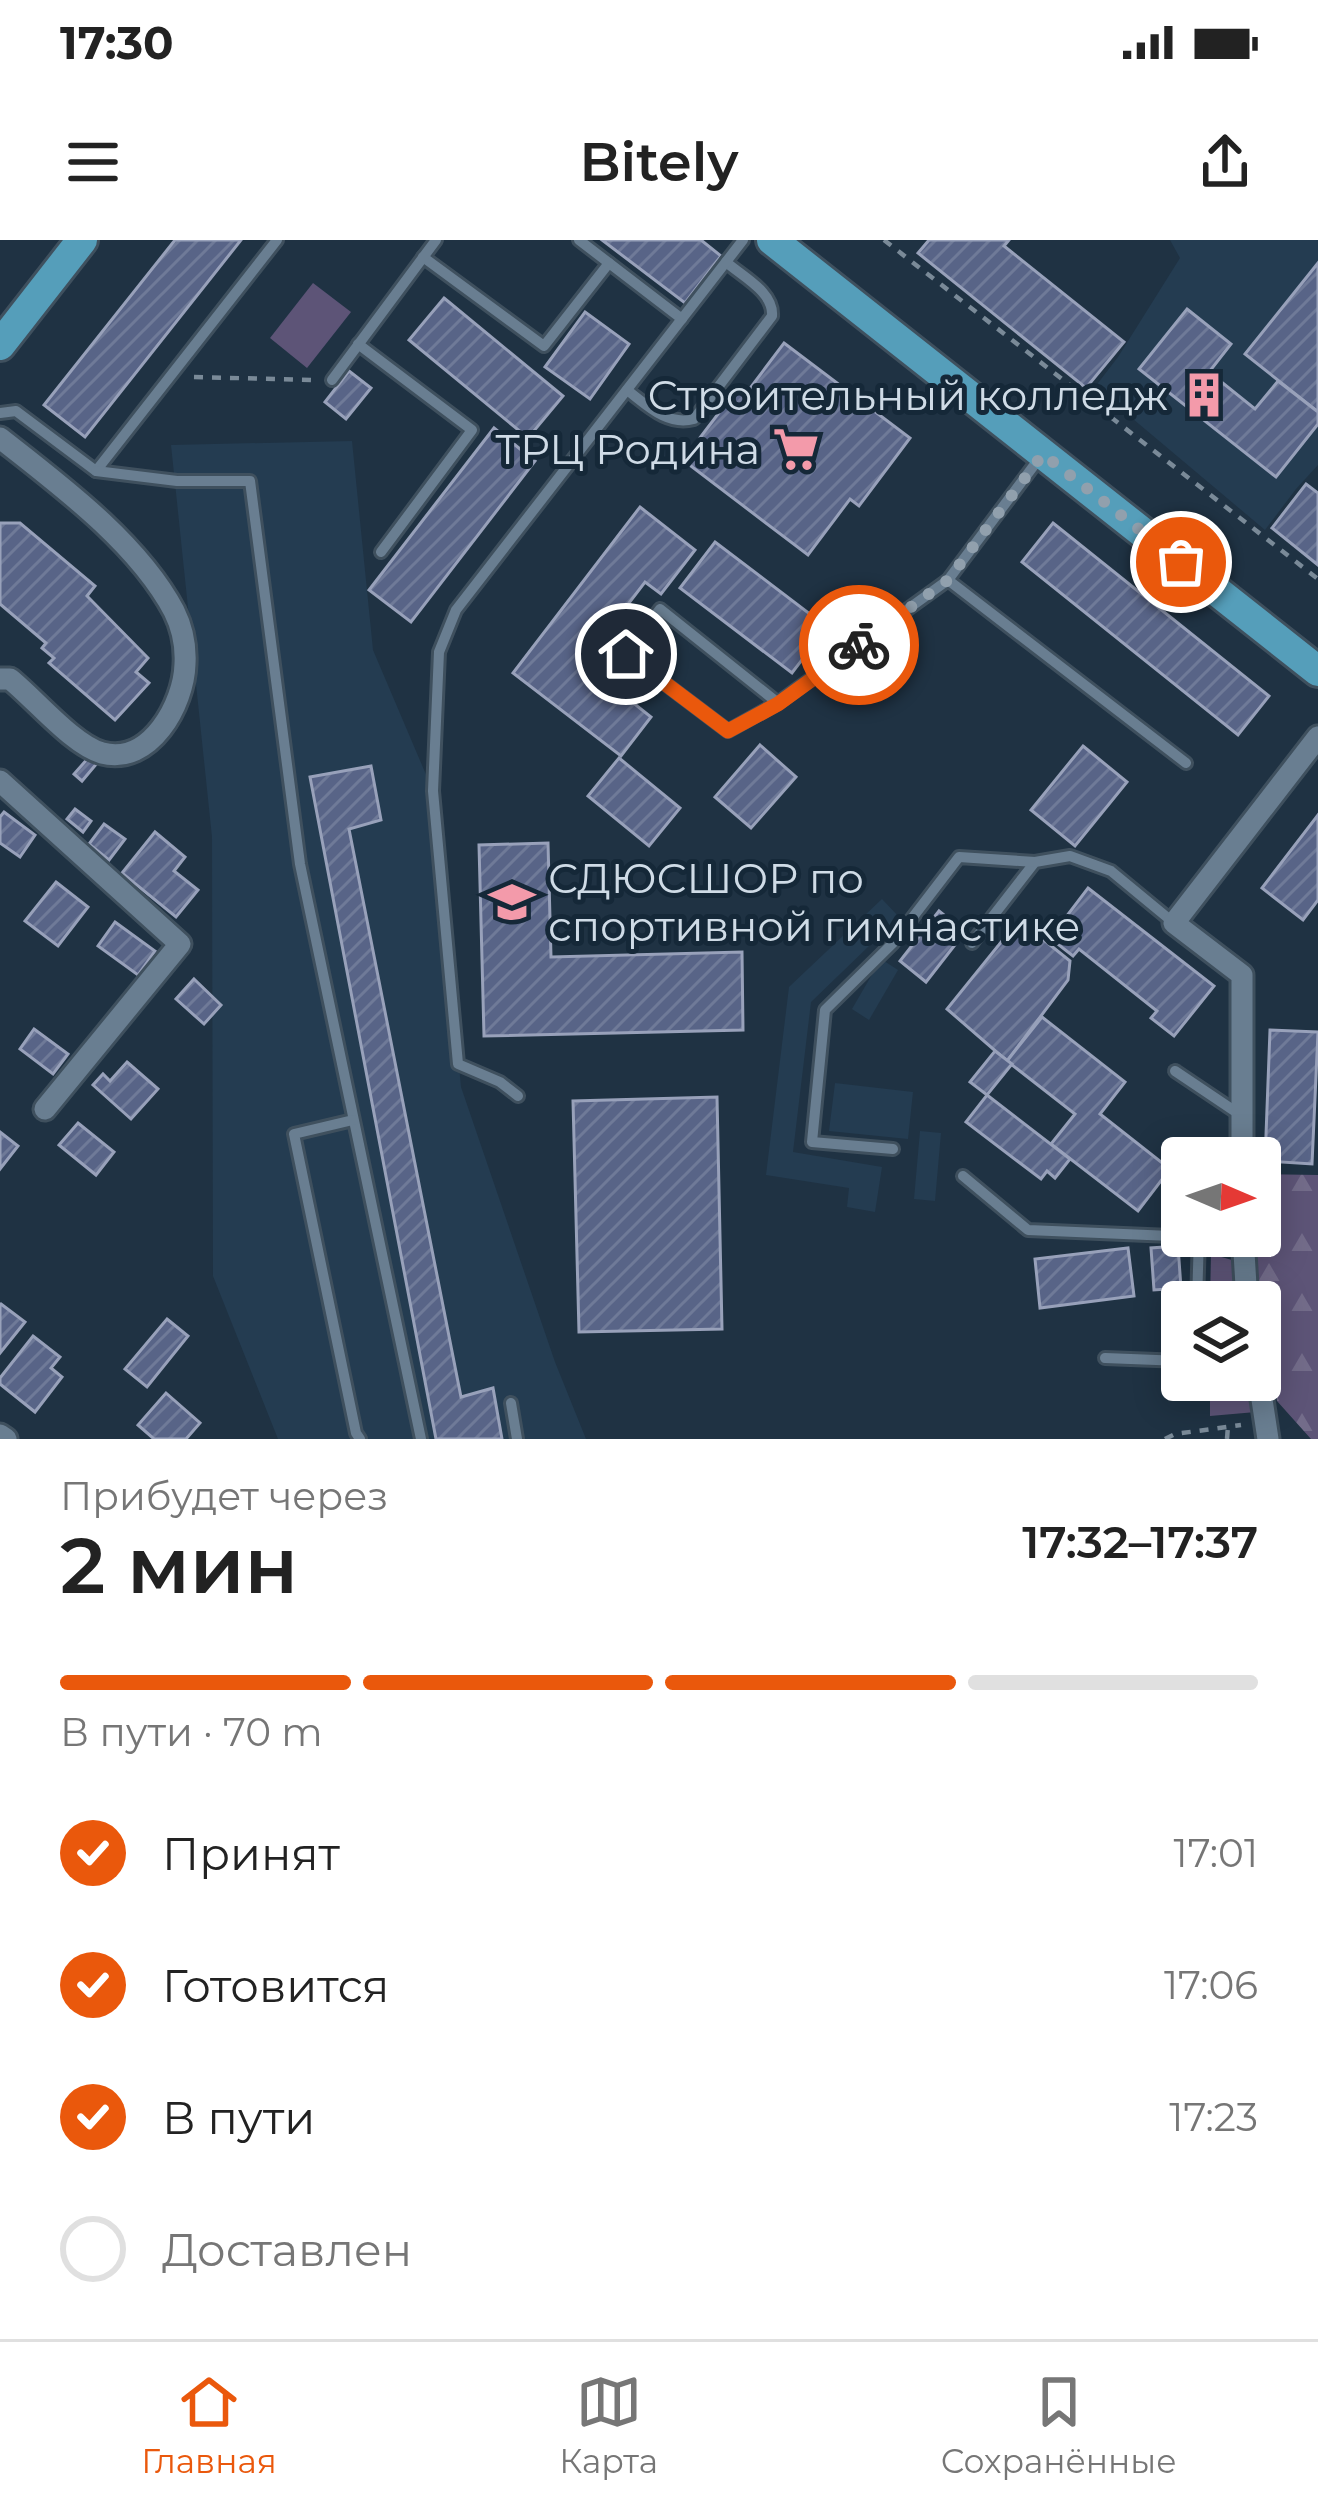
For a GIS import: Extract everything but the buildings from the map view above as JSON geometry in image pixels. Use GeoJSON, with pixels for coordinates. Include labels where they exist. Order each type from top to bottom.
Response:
{"type":"FeatureCollection","features":[{"type":"Feature","properties":{"kind":"main road"},"geometry":{"type":"LineString","coordinates":[[0,345],[82,240]]}},
{"type":"Feature","properties":{"kind":"main road"},"geometry":{"type":"LineString","coordinates":[[772,240],[1318,671]]}},
{"type":"Feature","properties":{"kind":"street"},"geometry":{"type":"LineString","coordinates":[[0,438],[92,515],[149,572],[176,614],[185,644],[185,670],[176,704],[162,729],[124,753],[106,754],[76,739],[10,679],[0,679]]}},
{"type":"Feature","properties":{"kind":"street"},"geometry":{"type":"LineString","coordinates":[[1242,1137],[1242,975],[1174,923],[1318,736]]}},
{"type":"Feature","properties":{"kind":"street"},"geometry":{"type":"LineString","coordinates":[[1,783],[180,944],[45,1109]]}},
{"type":"Feature","properties":{"kind":"street"},"geometry":{"type":"LineString","coordinates":[[1262,1401],[1267,1431]]}},
{"type":"Feature","properties":{"kind":"lane"},"geometry":{"type":"LineString","coordinates":[[96,471],[277,240]]}},
{"type":"Feature","properties":{"kind":"lane"},"geometry":{"type":"LineString","coordinates":[[332,380],[436,240]]}},
{"type":"Feature","properties":{"kind":"lane"},"geometry":{"type":"LineString","coordinates":[[579,240],[682,319]]}},
{"type":"Feature","properties":{"kind":"lane"},"geometry":{"type":"LineString","coordinates":[[518,1096],[500,1082],[458,1064],[433,791],[440,652],[456,610],[743,240]]}},
{"type":"Feature","properties":{"kind":"lane"},"geometry":{"type":"LineString","coordinates":[[423,257],[544,346],[609,263]]}},
{"type":"Feature","properties":{"kind":"lane"},"geometry":{"type":"LineString","coordinates":[[627,391],[668,420],[694,419],[772,316],[773,305],[767,297],[726,262]]}},
{"type":"Feature","properties":{"kind":"lane"},"geometry":{"type":"LineString","coordinates":[[358,344],[472,430],[381,551]]}},
{"type":"Feature","properties":{"kind":"lane"},"geometry":{"type":"LineString","coordinates":[[0,413],[16,411],[96,471],[177,481],[250,481],[300,864],[421,1439]]}},
{"type":"Feature","properties":{"kind":"lane"},"geometry":{"type":"LineString","coordinates":[[778,704],[660,609],[626,654],[728,731],[778,704],[948,580],[1043,454]]}},
{"type":"Feature","properties":{"kind":"lane"},"geometry":{"type":"LineString","coordinates":[[948,580],[1186,763]]}},
{"type":"Feature","properties":{"kind":"lane"},"geometry":{"type":"LineString","coordinates":[[893,1149],[812,1142],[825,1010],[892,943],[959,857],[1035,862],[1070,856],[1111,871],[1174,923]]}},
{"type":"Feature","properties":{"kind":"lane"},"geometry":{"type":"LineString","coordinates":[[972,943],[1035,862]]}},
{"type":"Feature","properties":{"kind":"lane"},"geometry":{"type":"LineString","coordinates":[[1175,1071],[1242,1116]]}},
{"type":"Feature","properties":{"kind":"lane"},"geometry":{"type":"LineString","coordinates":[[353,1120],[294,1134],[360,1439]]}},
{"type":"Feature","properties":{"kind":"lane"},"geometry":{"type":"LineString","coordinates":[[963,1176],[1028,1230],[1161,1236]]}},
{"type":"Feature","properties":{"kind":"lane"},"geometry":{"type":"LineString","coordinates":[[1105,1358],[1161,1359]]}},
{"type":"Feature","properties":{"kind":"lane"},"geometry":{"type":"LineString","coordinates":[[511,1403],[517,1439]]}},
{"type":"Feature","properties":{"kind":"path"},"geometry":{"type":"LineString","coordinates":[[884,240],[1318,579]]}},
{"type":"Feature","properties":{"kind":"path"},"geometry":{"type":"LineString","coordinates":[[170,376],[332,380]]}},
{"type":"Feature","properties":{"kind":"path"},"geometry":{"type":"LineString","coordinates":[[1165,1439],[1228,1426],[1267,1431]]}},
{"type":"Feature","properties":{"kind":"path"},"geometry":{"type":"LineString","coordinates":[[1227,1439],[1228,1426]]}},
{"type":"Feature","properties":{"kind":"shaded area"},"geometry":{"type":"Polygon","coordinates":[[[1170,240],[1318,240],[1318,465],[1265,530],[1095,387],[1180,258],[1170,240]]]}},
{"type":"Feature","properties":{"kind":"shaded area"},"geometry":{"type":"Polygon","coordinates":[[[352,441],[373,650],[433,791],[461,1087],[586,1439],[278,1439],[213,1276],[212,837],[171,445],[352,441]]]}},
{"type":"Feature","properties":{"kind":"shaded area"},"geometry":{"type":"Polygon","coordinates":[[[882,899],[899,917],[811,1002],[793,1152],[882,1167],[875,1212],[847,1207],[849,1188],[766,1175],[789,987],[882,899]]]}},
{"type":"Feature","properties":{"kind":"shaded area"},"geometry":{"type":"Polygon","coordinates":[[[881,959],[898,970],[869,1020],[852,1009],[881,959]]]}},
{"type":"Feature","properties":{"kind":"shaded area"},"geometry":{"type":"Polygon","coordinates":[[[835,1083],[913,1092],[908,1139],[829,1131],[835,1083]]]}},
{"type":"Feature","properties":{"kind":"shaded area"},"geometry":{"type":"Polygon","coordinates":[[[920,1131],[941,1133],[935,1201],[914,1199],[920,1131]]]}},
{"type":"Feature","properties":{"kind":"green space"},"geometry":{"type":"Polygon","coordinates":[[[313,283],[351,312],[307,368],[270,338],[313,283]]]}},
{"type":"Feature","properties":{"kind":"green space"},"geometry":{"type":"Polygon","coordinates":[[[1281,1174],[1318,1175],[1318,1439],[1311,1439],[1277,1401],[1281,1401],[1281,1281],[1254,1281],[1254,1257],[1281,1257],[1281,1174]]]}},
{"type":"Feature","properties":{"kind":"green space"},"geometry":{"type":"Polygon","coordinates":[[[1211,1257],[1232,1260],[1236,1281],[1210,1281],[1211,1257]]]}},
{"type":"Feature","properties":{"kind":"green space"},"geometry":{"type":"Polygon","coordinates":[[[1210,1401],[1254,1401],[1256,1412],[1210,1416],[1210,1401]]]}},
{"type":"Feature","properties":{"kind":"way so far"},"geometry":{"type":"LineString","coordinates":[[859,645],[948,580],[1043,454],[1181,562]]}},
{"type":"Feature","properties":{"kind":"place","name":"Строительный колледж"},"geometry":{"type":"Point","coordinates":[1204,395]}},
{"type":"Feature","properties":{"kind":"place","name":"ТРЦ Родина"},"geometry":{"type":"Point","coordinates":[796,449]}},
{"type":"Feature","properties":{"kind":"place","name":"СДЮСШОР по спортивной гимнастике"},"geometry":{"type":"Point","coordinates":[512,902]}},
{"type":"Feature","properties":{"kind":"route"},"geometry":{"type":"LineString","coordinates":[[626,654],[728,731],[778,704],[859,645]]}}]}
